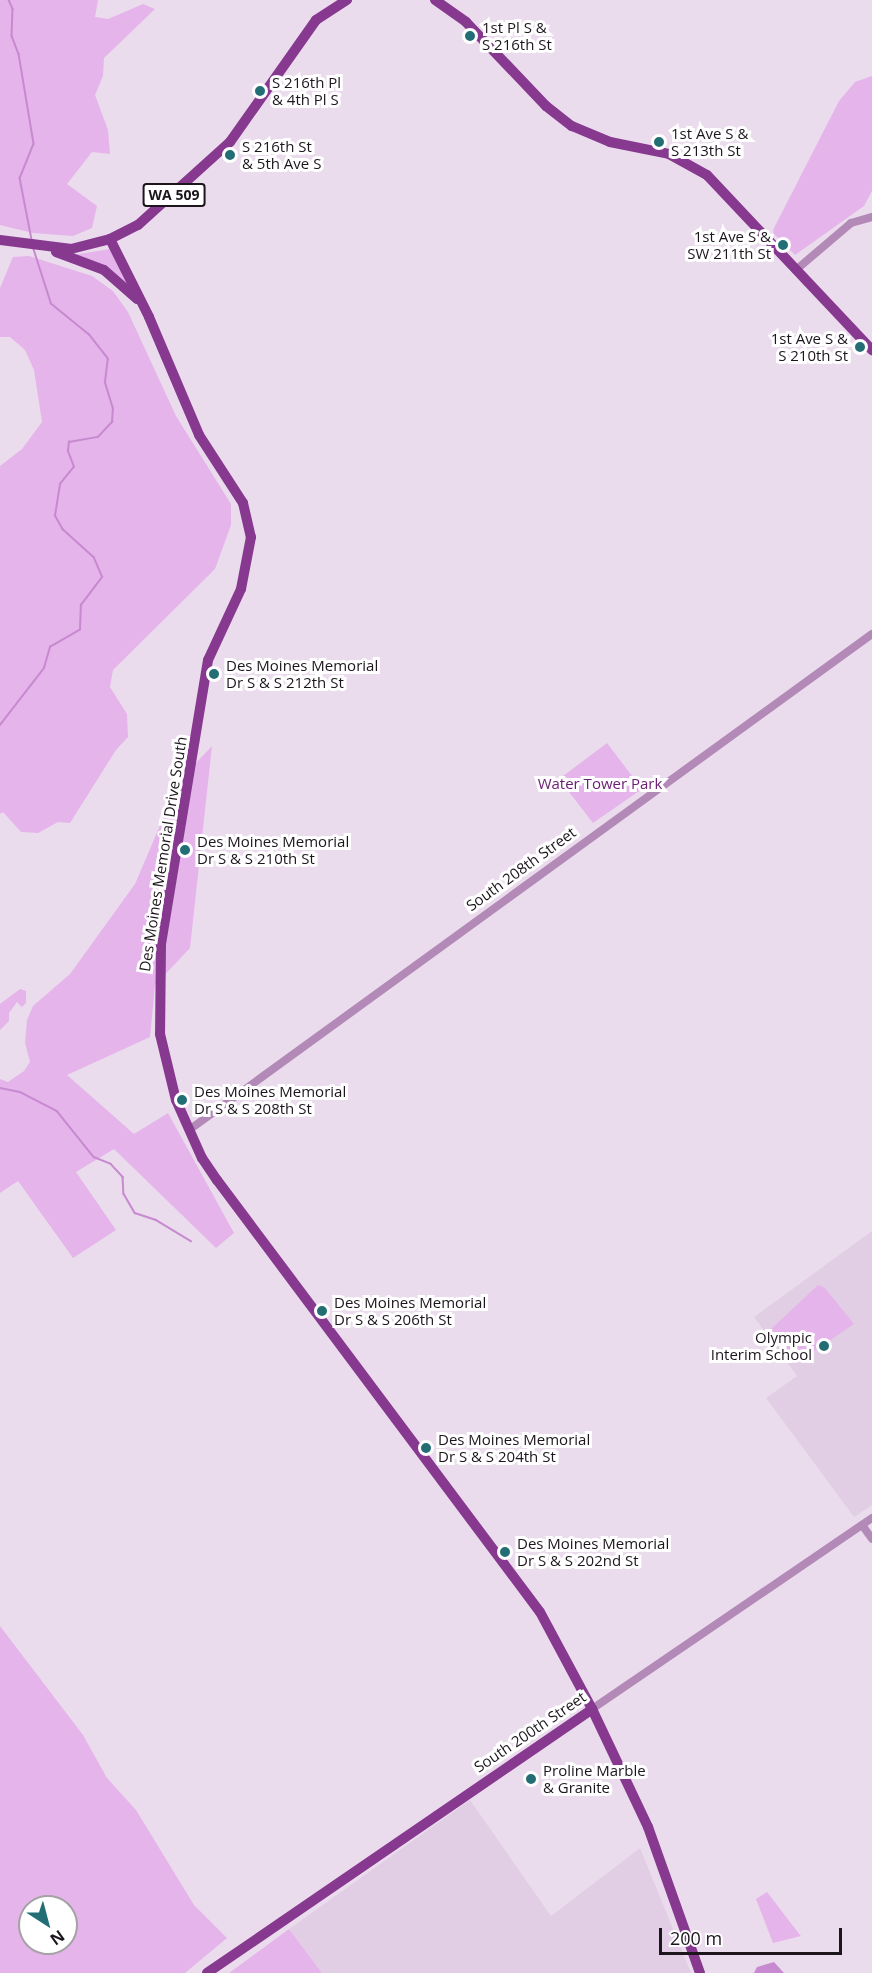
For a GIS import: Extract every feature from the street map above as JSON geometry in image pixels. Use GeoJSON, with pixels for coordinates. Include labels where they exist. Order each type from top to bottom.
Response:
{"type":"FeatureCollection","features":[{"type":"Feature","properties":{"kind":"main road","name":"WA 509"},"geometry":{"type":"LineString","coordinates":[[0,240],[50,249],[71,249],[110,239],[144,221],[230,142],[316,20],[347,0]]}},
{"type":"Feature","properties":{"kind":"main road"},"geometry":{"type":"LineString","coordinates":[[439,2],[466,22],[546,106],[572,126],[610,142],[669,154],[707,176],[872,350]]}},
{"type":"Feature","properties":{"kind":"main road","name":"Des Moines Memorial Drive South"},"geometry":{"type":"LineString","coordinates":[[110,239],[149,317],[199,435],[243,503],[251,537],[241,589],[208,660],[161,944],[159,1034],[165,1064],[189,1130],[217,1180],[531,1598],[592,1709],[648,1827],[700,1973]]}},
{"type":"Feature","properties":{"kind":"main road"},"geometry":{"type":"LineString","coordinates":[[50,249],[92,265],[120,281],[149,317]]}},
{"type":"Feature","properties":{"kind":"main road","name":"South 200th Street"},"geometry":{"type":"LineString","coordinates":[[207,1973],[592,1709]]}},
{"type":"Feature","properties":{"kind":"street"},"geometry":{"type":"LineString","coordinates":[[796,269],[851,223],[870,217]]}},
{"type":"Feature","properties":{"kind":"street","name":"South 208th Street"},"geometry":{"type":"LineString","coordinates":[[189,1130],[872,634]]}},
{"type":"Feature","properties":{"kind":"street","name":"South 200th Street"},"geometry":{"type":"LineString","coordinates":[[592,1709],[872,1518]]}},
{"type":"Feature","properties":{"kind":"street"},"geometry":{"type":"LineString","coordinates":[[862,1526],[872,1539]]}},
{"type":"Feature","properties":{"kind":"shaded area","name":"Olympic Interim School"},"geometry":{"type":"Polygon","coordinates":[[[872,1231],[872,1505],[854,1517],[766,1398],[797,1376],[754,1317],[872,1231]]]}},
{"type":"Feature","properties":{"kind":"shaded area"},"geometry":{"type":"Polygon","coordinates":[[[470,1800],[551,1916],[640,1848],[691,1973],[322,1973],[289,1929],[470,1800]]]}},
{"type":"Feature","properties":{"kind":"shaded area"},"geometry":{"type":"Polygon","coordinates":[[[774,1962],[784,1973],[754,1973],[757,1967],[774,1962]]]}},
{"type":"Feature","properties":{"kind":"green space"},"geometry":{"type":"Polygon","coordinates":[[[0,0],[98,0],[95,17],[108,19],[143,4],[155,9],[104,58],[103,76],[95,95],[108,130],[110,154],[92,152],[67,184],[97,206],[92,228],[73,236],[33,233],[0,225],[0,0]]]}},
{"type":"Feature","properties":{"kind":"green space"},"geometry":{"type":"Polygon","coordinates":[[[872,76],[872,191],[864,206],[795,255],[773,233],[774,228],[839,101],[855,82],[872,76]]]}},
{"type":"Feature","properties":{"kind":"green space"},"geometry":{"type":"Polygon","coordinates":[[[110,249],[134,291],[73,255],[110,249]]]}},
{"type":"Feature","properties":{"kind":"green space"},"geometry":{"type":"Polygon","coordinates":[[[29,256],[92,276],[113,291],[128,312],[176,416],[231,504],[231,525],[215,569],[113,670],[110,687],[127,714],[128,737],[116,750],[70,823],[58,822],[38,833],[21,832],[3,812],[0,814],[0,466],[22,449],[42,422],[34,370],[25,350],[10,337],[0,337],[0,288],[13,257],[29,256]]]}},
{"type":"Feature","properties":{"kind":"green space","name":"Water Tower Park"},"geometry":{"type":"Polygon","coordinates":[[[607,743],[642,789],[593,823],[559,779],[607,743]]]}},
{"type":"Feature","properties":{"kind":"green space"},"geometry":{"type":"Polygon","coordinates":[[[212,746],[190,948],[155,985],[150,1037],[67,1075],[134,1134],[168,1113],[234,1233],[216,1248],[114,1149],[76,1172],[116,1230],[73,1258],[18,1181],[0,1193],[0,1079],[8,1082],[24,1071],[30,1062],[25,1043],[27,1020],[33,1006],[70,974],[135,884],[179,781],[212,746]]]}},
{"type":"Feature","properties":{"kind":"green space"},"geometry":{"type":"Polygon","coordinates":[[[20,989],[26,991],[26,1003],[22,1007],[17,1002],[9,1013],[9,1021],[0,1030],[0,1004],[20,989]]]}},
{"type":"Feature","properties":{"kind":"green space"},"geometry":{"type":"Polygon","coordinates":[[[818,1285],[825,1288],[854,1324],[795,1364],[769,1331],[818,1285]]]}},
{"type":"Feature","properties":{"kind":"green space"},"geometry":{"type":"Polygon","coordinates":[[[0,1626],[83,1735],[107,1778],[136,1810],[194,1905],[227,1938],[185,1973],[0,1973],[0,1626]]]}},
{"type":"Feature","properties":{"kind":"green space"},"geometry":{"type":"Polygon","coordinates":[[[767,1892],[801,1936],[773,1943],[756,1899],[767,1892]]]}},
{"type":"Feature","properties":{"kind":"green space"},"geometry":{"type":"Polygon","coordinates":[[[289,1929],[322,1973],[229,1973],[289,1929]]]}},
{"type":"Feature","properties":{"kind":"waterway"},"geometry":{"type":"LineString","coordinates":[[9,0],[13,9],[12,36],[19,54],[34,144],[20,178],[32,240]]}},
{"type":"Feature","properties":{"kind":"waterway"},"geometry":{"type":"LineString","coordinates":[[0,725],[44,668],[50,647],[80,630],[81,605],[102,577],[94,558],[63,530],[55,516],[60,484],[74,467],[68,451],[69,442],[98,437],[112,422],[113,409],[105,382],[108,359],[89,335],[51,304],[33,248]]}},
{"type":"Feature","properties":{"kind":"waterway"},"geometry":{"type":"LineString","coordinates":[[0,1088],[20,1092],[57,1111],[94,1157],[111,1164],[123,1177],[124,1194],[135,1213],[156,1220],[191,1241]]}},
{"type":"Feature","properties":{"kind":"place","name":"1st Pl S & S 216th St"},"geometry":{"type":"Point","coordinates":[470,36]}},
{"type":"Feature","properties":{"kind":"place","name":"S 216th Pl & 4th Pl S"},"geometry":{"type":"Point","coordinates":[260,91]}},
{"type":"Feature","properties":{"kind":"place","name":"1st Ave S & S 213th St"},"geometry":{"type":"Point","coordinates":[659,142]}},
{"type":"Feature","properties":{"kind":"place","name":"S 216th St & 5th Ave S"},"geometry":{"type":"Point","coordinates":[230,155]}},
{"type":"Feature","properties":{"kind":"place","name":"1st Ave S & SW 211th St"},"geometry":{"type":"Point","coordinates":[783,245]}},
{"type":"Feature","properties":{"kind":"place","name":"1st Ave S & S 210th St"},"geometry":{"type":"Point","coordinates":[860,347]}},
{"type":"Feature","properties":{"kind":"place","name":"Des Moines Memorial Dr S & S 212th St"},"geometry":{"type":"Point","coordinates":[214,674]}},
{"type":"Feature","properties":{"kind":"place","name":"Des Moines Memorial Dr S & S 210th St"},"geometry":{"type":"Point","coordinates":[185,850]}},
{"type":"Feature","properties":{"kind":"place","name":"Des Moines Memorial Dr S & S 208th St"},"geometry":{"type":"Point","coordinates":[182,1100]}},
{"type":"Feature","properties":{"kind":"place","name":"Des Moines Memorial Dr S & S 206th St"},"geometry":{"type":"Point","coordinates":[322,1311]}},
{"type":"Feature","properties":{"kind":"place","name":"Olympic Interim School"},"geometry":{"type":"Point","coordinates":[824,1346]}},
{"type":"Feature","properties":{"kind":"place","name":"Des Moines Memorial Dr S & S 204th St"},"geometry":{"type":"Point","coordinates":[426,1448]}},
{"type":"Feature","properties":{"kind":"place","name":"Des Moines Memorial Dr S & S 202nd St"},"geometry":{"type":"Point","coordinates":[505,1552]}},
{"type":"Feature","properties":{"kind":"place","name":"Proline Marble & Granite"},"geometry":{"type":"Point","coordinates":[531,1779]}}]}
